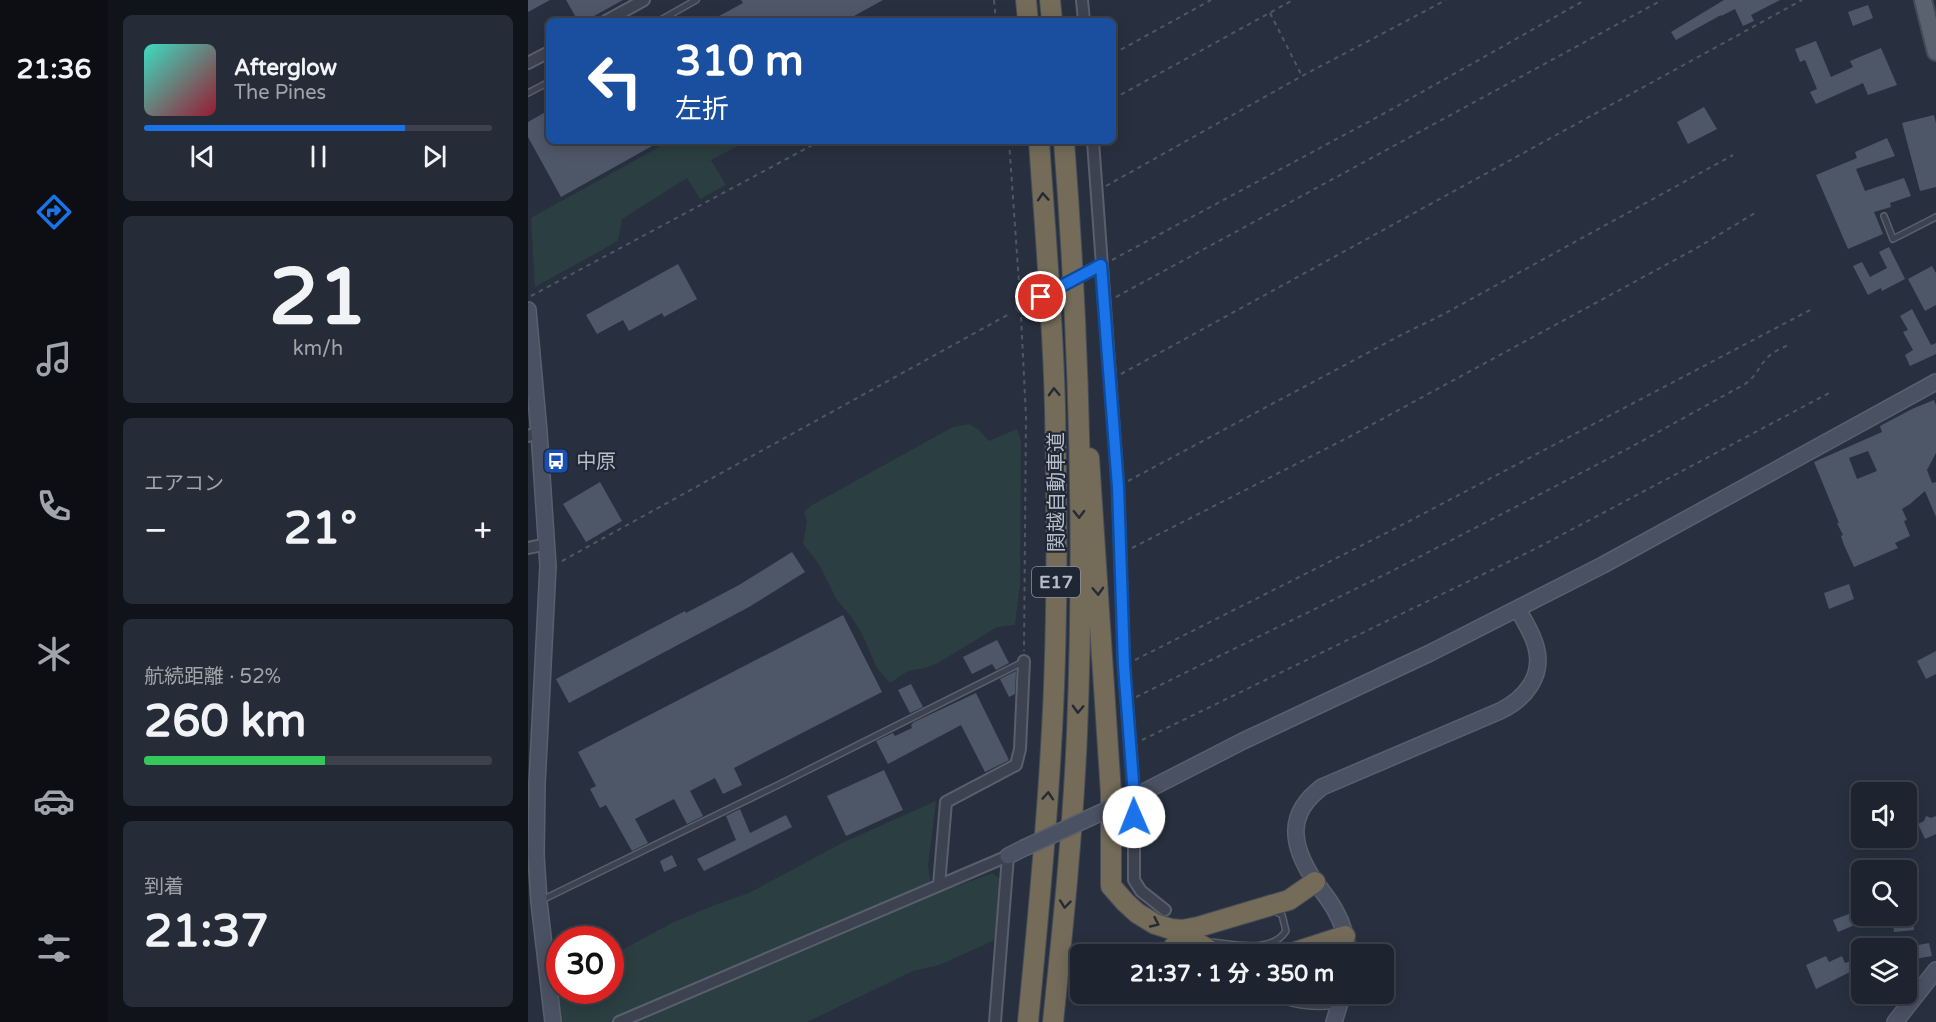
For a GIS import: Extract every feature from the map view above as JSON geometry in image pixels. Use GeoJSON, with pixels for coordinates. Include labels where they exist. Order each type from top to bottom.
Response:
{"type":"FeatureCollection","features":[{"type":"Feature","properties":{"kind":"highway"},"geometry":{"type":"LineString","coordinates":[[1026,0],[1028,18]]}},
{"type":"Feature","properties":{"kind":"highway"},"geometry":{"type":"LineString","coordinates":[[1050,0],[1052,18]]}},
{"type":"Feature","properties":{"kind":"highway","name":"関越自動車道"},"geometry":{"type":"LineString","coordinates":[[1028,1022],[1042,882],[1052,746],[1056,565],[1052,328],[1039,144]]}},
{"type":"Feature","properties":{"kind":"highway","name":"関越自動車道"},"geometry":{"type":"LineString","coordinates":[[1053,1022],[1071,847],[1080,634],[1077,324],[1064,144]]}},
{"type":"Feature","properties":{"kind":"highway"},"geometry":{"type":"LineString","coordinates":[[1077,324],[1093,491],[1111,794],[1111,886],[1137,913],[1155,924],[1171,929],[1198,927],[1289,900],[1315,882]]}},
{"type":"Feature","properties":{"kind":"highway"},"geometry":{"type":"LineString","coordinates":[[1017,1022],[1042,882]]}},
{"type":"Feature","properties":{"kind":"highway"},"geometry":{"type":"LineString","coordinates":[[1178,944],[1183,941],[1195,941],[1200,944]]}},
{"type":"Feature","properties":{"kind":"main road"},"geometry":{"type":"LineString","coordinates":[[1923,0],[1936,52]]}},
{"type":"Feature","properties":{"kind":"street"},"geometry":{"type":"LineString","coordinates":[[611,18],[644,0]]}},
{"type":"Feature","properties":{"kind":"street"},"geometry":{"type":"LineString","coordinates":[[1082,0],[1084,18]]}},
{"type":"Feature","properties":{"kind":"street"},"geometry":{"type":"LineString","coordinates":[[528,63],[546,54]]}},
{"type":"Feature","properties":{"kind":"street"},"geometry":{"type":"LineString","coordinates":[[1093,144],[1118,487],[1124,665],[1131,745],[1129,799],[1134,880],[1141,891],[1165,910]]}},
{"type":"Feature","properties":{"kind":"street"},"geometry":{"type":"LineString","coordinates":[[1020,308],[1101,265]]}},
{"type":"Feature","properties":{"kind":"street"},"geometry":{"type":"LineString","coordinates":[[528,310],[534,434],[548,566],[537,784],[536,855],[539,902],[554,1022]]}},
{"type":"Feature","properties":{"kind":"street"},"geometry":{"type":"LineString","coordinates":[[619,1022],[1008,856],[1430,653],[1603,565],[1936,382]]}},
{"type":"Feature","properties":{"kind":"street"},"geometry":{"type":"LineString","coordinates":[[528,548],[547,544]]}},
{"type":"Feature","properties":{"kind":"street"},"geometry":{"type":"LineString","coordinates":[[1347,944],[1335,909],[1315,882],[1298,850],[1295,832],[1299,812],[1310,796],[1322,787],[1343,776],[1500,711],[1510,706],[1526,692],[1537,672],[1539,660],[1536,645],[1518,609]]}},
{"type":"Feature","properties":{"kind":"street"},"geometry":{"type":"LineString","coordinates":[[939,885],[946,802],[1016,765],[1020,749],[1024,661]]}},
{"type":"Feature","properties":{"kind":"street"},"geometry":{"type":"LineString","coordinates":[[995,1022],[1008,856]]}},
{"type":"Feature","properties":{"kind":"street"},"geometry":{"type":"LineString","coordinates":[[1895,1022],[1936,970]]}},
{"type":"Feature","properties":{"kind":"street"},"geometry":{"type":"LineString","coordinates":[[1334,1022],[1339,1004]]}},
{"type":"Feature","properties":{"kind":"lane"},"geometry":{"type":"LineString","coordinates":[[663,18],[696,0]]}},
{"type":"Feature","properties":{"kind":"lane"},"geometry":{"type":"LineString","coordinates":[[528,93],[546,84]]}},
{"type":"Feature","properties":{"kind":"lane"},"geometry":{"type":"LineString","coordinates":[[1884,216],[1893,239],[1936,217]]}},
{"type":"Feature","properties":{"kind":"lane"},"geometry":{"type":"LineString","coordinates":[[539,902],[1024,661]]}},
{"type":"Feature","properties":{"kind":"lane"},"geometry":{"type":"LineString","coordinates":[[1195,941],[1251,945],[1274,943],[1286,931],[1285,921],[1282,915],[1273,910],[1260,909]]}},
{"type":"Feature","properties":{"kind":"lane"},"geometry":{"type":"LineString","coordinates":[[1302,1004],[1310,1006],[1319,1004]]}},
{"type":"Feature","properties":{"kind":"path"},"geometry":{"type":"LineString","coordinates":[[994,0],[996,18]]}},
{"type":"Feature","properties":{"kind":"path"},"geometry":{"type":"LineString","coordinates":[[1116,52],[1211,0]]}},
{"type":"Feature","properties":{"kind":"path"},"geometry":{"type":"LineString","coordinates":[[1116,97],[1293,0]]}},
{"type":"Feature","properties":{"kind":"path"},"geometry":{"type":"LineString","coordinates":[[1097,190],[1302,76],[1446,0]]}},
{"type":"Feature","properties":{"kind":"path"},"geometry":{"type":"LineString","coordinates":[[1101,265],[1383,114],[1585,0]]}},
{"type":"Feature","properties":{"kind":"path"},"geometry":{"type":"LineString","coordinates":[[1104,303],[1662,0]]}},
{"type":"Feature","properties":{"kind":"path"},"geometry":{"type":"LineString","coordinates":[[1110,379],[1802,0]]}},
{"type":"Feature","properties":{"kind":"path"},"geometry":{"type":"LineString","coordinates":[[1270,13],[1302,76]]}},
{"type":"Feature","properties":{"kind":"path"},"geometry":{"type":"LineString","coordinates":[[528,298],[814,144]]}},
{"type":"Feature","properties":{"kind":"path"},"geometry":{"type":"LineString","coordinates":[[1009,144],[1026,416],[1024,661]]}},
{"type":"Feature","properties":{"kind":"path"},"geometry":{"type":"LineString","coordinates":[[1118,487],[1442,315],[1732,155]]}},
{"type":"Feature","properties":{"kind":"path"},"geometry":{"type":"LineString","coordinates":[[1120,555],[1349,437],[1695,249],[1755,213]]}},
{"type":"Feature","properties":{"kind":"path"},"geometry":{"type":"LineString","coordinates":[[548,566],[554,565],[1020,308]]}},
{"type":"Feature","properties":{"kind":"path"},"geometry":{"type":"LineString","coordinates":[[1124,665],[1388,532],[1814,308]]}},
{"type":"Feature","properties":{"kind":"path"},"geometry":{"type":"LineString","coordinates":[[1127,700],[1392,571],[1633,446],[1745,384],[1755,377],[1766,358],[1790,344]]}},
{"type":"Feature","properties":{"kind":"path"},"geometry":{"type":"LineString","coordinates":[[1131,745],[1159,734],[1535,549],[1831,392]]}},
{"type":"Feature","properties":{"kind":"shaded area"},"geometry":{"type":"Polygon","coordinates":[[[665,144],[741,144],[711,160],[726,185],[700,199],[687,178],[622,219],[618,241],[535,287],[531,218],[665,144]]]}},
{"type":"Feature","properties":{"kind":"shaded area"},"geometry":{"type":"Polygon","coordinates":[[[969,424],[979,430],[989,441],[1017,429],[1021,441],[1020,584],[1015,625],[997,627],[938,663],[908,671],[890,683],[877,668],[853,619],[837,600],[819,564],[803,544],[807,521],[804,512],[812,505],[953,427],[969,424]]]}},
{"type":"Feature","properties":{"kind":"shaded area"},"geometry":{"type":"Polygon","coordinates":[[[936,801],[928,866],[932,889],[957,886],[993,873],[1000,879],[997,931],[993,941],[939,965],[913,971],[807,1022],[557,1022],[555,1004],[624,1004],[624,949],[672,923],[749,893],[842,843],[936,801]]]}},
{"type":"Feature","properties":{"kind":"building"},"geometry":{"type":"Polygon","coordinates":[[[528,0],[550,0],[528,12],[528,0]]]}},
{"type":"Feature","properties":{"kind":"building"},"geometry":{"type":"Polygon","coordinates":[[[566,0],[623,0],[590,18],[576,18],[566,0]]]}},
{"type":"Feature","properties":{"kind":"building"},"geometry":{"type":"Polygon","coordinates":[[[741,0],[883,0],[850,18],[716,18],[743,3],[741,0]]]}},
{"type":"Feature","properties":{"kind":"building"},"geometry":{"type":"Polygon","coordinates":[[[1724,0],[1780,0],[1751,15],[1754,21],[1743,26],[1735,9],[1676,40],[1671,32],[1724,0]]]}},
{"type":"Feature","properties":{"kind":"building"},"geometry":{"type":"Polygon","coordinates":[[[1868,5],[1873,18],[1853,26],[1848,12],[1868,5]]]}},
{"type":"Feature","properties":{"kind":"building"},"geometry":{"type":"Polygon","coordinates":[[[1816,41],[1831,77],[1853,67],[1850,61],[1881,48],[1897,85],[1868,95],[1863,83],[1816,104],[1810,92],[1817,89],[1805,60],[1800,62],[1795,49],[1816,41]]]}},
{"type":"Feature","properties":{"kind":"building"},"geometry":{"type":"Polygon","coordinates":[[[1704,107],[1717,129],[1688,144],[1677,122],[1704,107]]]}},
{"type":"Feature","properties":{"kind":"building"},"geometry":{"type":"Polygon","coordinates":[[[546,112],[546,144],[656,144],[561,197],[528,137],[528,122],[546,112]]]}},
{"type":"Feature","properties":{"kind":"building"},"geometry":{"type":"Polygon","coordinates":[[[1934,115],[1936,187],[1920,191],[1902,123],[1934,115]]]}},
{"type":"Feature","properties":{"kind":"building"},"geometry":{"type":"Polygon","coordinates":[[[1887,138],[1895,156],[1856,169],[1865,191],[1904,178],[1911,196],[1890,203],[1891,207],[1874,212],[1883,234],[1848,249],[1816,175],[1857,158],[1855,152],[1887,138]]]}},
{"type":"Feature","properties":{"kind":"building"},"geometry":{"type":"Polygon","coordinates":[[[1889,247],[1905,279],[1882,291],[1881,288],[1868,295],[1853,266],[1862,262],[1870,277],[1887,268],[1879,252],[1889,247]]]}},
{"type":"Feature","properties":{"kind":"building"},"geometry":{"type":"Polygon","coordinates":[[[678,264],[697,299],[664,317],[662,313],[629,331],[623,320],[597,334],[586,315],[678,264]]]}},
{"type":"Feature","properties":{"kind":"building"},"geometry":{"type":"Polygon","coordinates":[[[1932,266],[1936,273],[1936,305],[1925,311],[1908,279],[1932,266]]]}},
{"type":"Feature","properties":{"kind":"building"},"geometry":{"type":"Polygon","coordinates":[[[1912,309],[1931,345],[1936,343],[1936,354],[1910,366],[1905,355],[1913,350],[1903,332],[1908,330],[1900,316],[1912,309]]]}},
{"type":"Feature","properties":{"kind":"building"},"geometry":{"type":"Polygon","coordinates":[[[1934,400],[1936,405],[1936,453],[1927,470],[1932,483],[1936,482],[1936,517],[1925,491],[1902,509],[1910,536],[1895,543],[1898,548],[1854,567],[1814,462],[1882,432],[1880,426],[1934,400]],[[1868,451],[1849,458],[1857,479],[1877,471],[1868,451]]]}},
{"type":"Feature","properties":{"kind":"building"},"geometry":{"type":"Polygon","coordinates":[[[600,482],[622,521],[586,542],[563,504],[600,482]]]}},
{"type":"Feature","properties":{"kind":"building"},"geometry":{"type":"Polygon","coordinates":[[[792,552],[805,572],[749,607],[569,703],[556,679],[739,585],[792,552]]]}},
{"type":"Feature","properties":{"kind":"building"},"geometry":{"type":"Polygon","coordinates":[[[1849,584],[1854,599],[1829,609],[1824,593],[1849,584]]]}},
{"type":"Feature","properties":{"kind":"building"},"geometry":{"type":"Polygon","coordinates":[[[843,615],[882,692],[734,768],[742,785],[723,794],[715,778],[690,791],[703,816],[687,824],[674,799],[635,819],[648,843],[632,851],[606,805],[600,808],[590,789],[596,786],[578,752],[843,615]]]}},
{"type":"Feature","properties":{"kind":"building"},"geometry":{"type":"Polygon","coordinates":[[[997,640],[1009,663],[996,670],[992,664],[972,674],[963,657],[997,640]]]}},
{"type":"Feature","properties":{"kind":"building"},"geometry":{"type":"Polygon","coordinates":[[[1936,651],[1936,674],[1926,679],[1917,661],[1936,651]]]}},
{"type":"Feature","properties":{"kind":"building"},"geometry":{"type":"Polygon","coordinates":[[[1016,671],[1015,694],[1009,697],[1000,679],[1016,671]]]}},
{"type":"Feature","properties":{"kind":"building"},"geometry":{"type":"Polygon","coordinates":[[[911,684],[923,707],[910,713],[898,690],[911,684]]]}},
{"type":"Feature","properties":{"kind":"building"},"geometry":{"type":"Polygon","coordinates":[[[976,693],[1009,760],[985,772],[961,725],[888,764],[876,741],[912,728],[911,725],[914,722],[976,693]]]}},
{"type":"Feature","properties":{"kind":"building"},"geometry":{"type":"Polygon","coordinates":[[[884,770],[903,810],[846,836],[827,796],[884,770]]]}},
{"type":"Feature","properties":{"kind":"building"},"geometry":{"type":"Polygon","coordinates":[[[740,809],[750,833],[786,815],[792,827],[704,871],[697,859],[736,840],[726,816],[740,809]]]}},
{"type":"Feature","properties":{"kind":"building"},"geometry":{"type":"Polygon","coordinates":[[[1926,816],[1931,818],[1936,816],[1936,834],[1925,839],[1918,824],[1924,821],[1926,816]]]}},
{"type":"Feature","properties":{"kind":"building"},"geometry":{"type":"Polygon","coordinates":[[[672,855],[677,866],[664,872],[660,861],[672,855]]]}},
{"type":"Feature","properties":{"kind":"building"},"geometry":{"type":"Polygon","coordinates":[[[1851,913],[1852,926],[1838,932],[1833,920],[1851,913]]]}},
{"type":"Feature","properties":{"kind":"building"},"geometry":{"type":"Polygon","coordinates":[[[1893,926],[1913,926],[1914,930],[1894,932],[1893,926]]]}},
{"type":"Feature","properties":{"kind":"building"},"geometry":{"type":"Polygon","coordinates":[[[1929,943],[1932,956],[1917,959],[1917,945],[1929,943]]]}},
{"type":"Feature","properties":{"kind":"building"},"geometry":{"type":"Polygon","coordinates":[[[1826,956],[1829,962],[1842,956],[1845,963],[1851,961],[1851,972],[1816,989],[1806,965],[1826,956]]]}},
{"type":"Feature","properties":{"kind":"place","name":"中原"},"geometry":{"type":"Point","coordinates":[556,461]}},
{"type":"Feature","properties":{"kind":"route"},"geometry":{"type":"LineString","coordinates":[[1041,297],[1101,265],[1118,487],[1124,665],[1134,817]]}}]}
